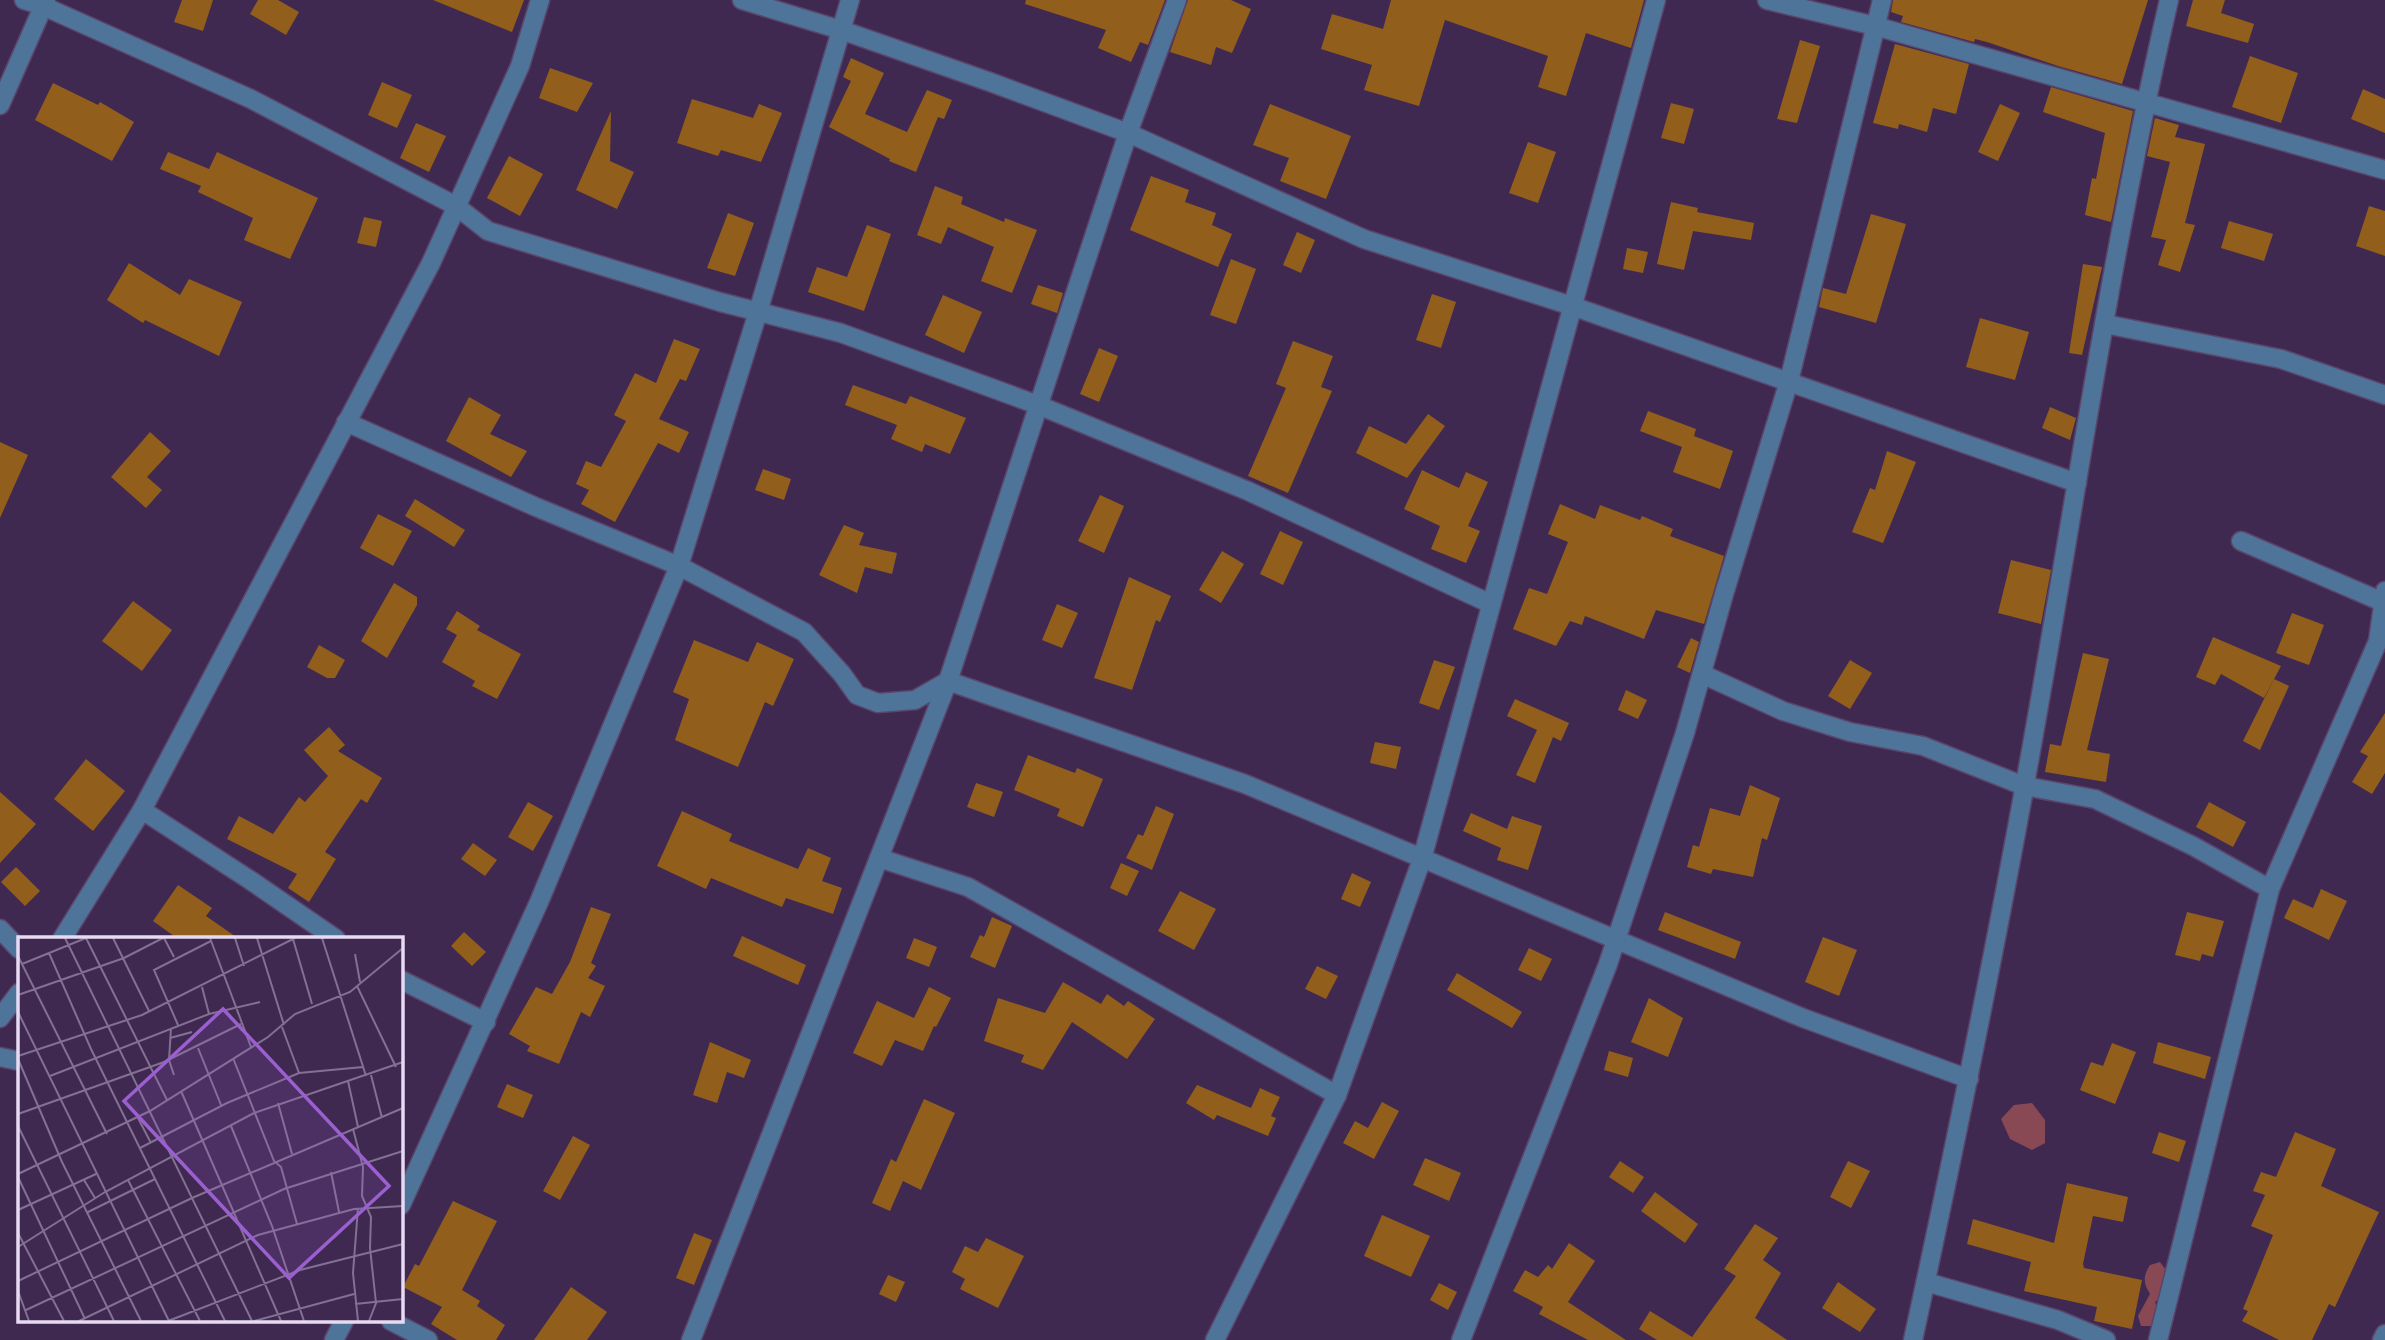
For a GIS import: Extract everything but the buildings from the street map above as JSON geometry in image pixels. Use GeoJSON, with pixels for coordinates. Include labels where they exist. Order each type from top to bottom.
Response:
{"type":"FeatureCollection","features":[{"type":"Feature","properties":{"kind":"street"},"geometry":{"type":"LineString","coordinates":[[24,0],[45,3],[251,99],[456,206],[488,231],[758,312],[841,333],[1038,405],[1248,491],[1491,604]]}},
{"type":"Feature","properties":{"kind":"street"},"geometry":{"type":"LineString","coordinates":[[63,937],[142,810],[431,263],[520,66],[540,0]]}},
{"type":"Feature","properties":{"kind":"street"},"geometry":{"type":"LineString","coordinates":[[742,0],[841,30],[1128,133],[1364,239],[1573,306],[2077,483]]}},
{"type":"Feature","properties":{"kind":"street"},"geometry":{"type":"LineString","coordinates":[[402,1203],[539,902],[679,566],[758,312],[850,0]]}},
{"type":"Feature","properties":{"kind":"street"},"geometry":{"type":"LineString","coordinates":[[691,1340],[948,681],[1128,133],[1177,0]]}},
{"type":"Feature","properties":{"kind":"street"},"geometry":{"type":"LineString","coordinates":[[1214,1340],[1337,1095],[1422,859],[1656,0]]}},
{"type":"Feature","properties":{"kind":"street"},"geometry":{"type":"LineString","coordinates":[[1768,0],[1875,26],[2385,170]]}},
{"type":"Feature","properties":{"kind":"street"},"geometry":{"type":"LineString","coordinates":[[1461,1340],[1616,941],[1685,733],[1789,381],[1882,0]]}},
{"type":"Feature","properties":{"kind":"street"},"geometry":{"type":"LineString","coordinates":[[1913,1340],[1969,1079],[2024,786],[2145,102],[2169,0]]}},
{"type":"Feature","properties":{"kind":"street"},"geometry":{"type":"LineString","coordinates":[[0,105],[45,3]]}},
{"type":"Feature","properties":{"kind":"street"},"geometry":{"type":"LineString","coordinates":[[2105,324],[2281,359],[2385,395]]}},
{"type":"Feature","properties":{"kind":"street"},"geometry":{"type":"LineString","coordinates":[[346,422],[536,507],[679,566],[804,632],[857,695],[878,703],[915,700],[948,681],[1245,784],[1803,1018],[1969,1079]]}},
{"type":"Feature","properties":{"kind":"street"},"geometry":{"type":"LineString","coordinates":[[2158,1340],[2270,889],[2378,641],[2384,598],[2241,541]]}},
{"type":"Feature","properties":{"kind":"street"},"geometry":{"type":"LineString","coordinates":[[1702,674],[1783,711],[1850,732],[1923,746],[2024,786],[2095,800],[2193,846],[2270,889]]}},
{"type":"Feature","properties":{"kind":"street"},"geometry":{"type":"LineString","coordinates":[[142,810],[333,937]]}},
{"type":"Feature","properties":{"kind":"street"},"geometry":{"type":"LineString","coordinates":[[879,858],[968,887],[1337,1095]]}},
{"type":"Feature","properties":{"kind":"street"},"geometry":{"type":"LineString","coordinates":[[0,929],[18,948]]}},
{"type":"Feature","properties":{"kind":"street"},"geometry":{"type":"LineString","coordinates":[[402,981],[486,1023]]}},
{"type":"Feature","properties":{"kind":"street"},"geometry":{"type":"LineString","coordinates":[[0,1018],[18,994]]}},
{"type":"Feature","properties":{"kind":"street"},"geometry":{"type":"LineString","coordinates":[[0,1057],[18,1061]]}},
{"type":"Feature","properties":{"kind":"street"},"geometry":{"type":"LineString","coordinates":[[1926,1282],[2058,1320],[2106,1340]]}},
{"type":"Feature","properties":{"kind":"street"},"geometry":{"type":"LineString","coordinates":[[334,1340],[343,1322]]}},
{"type":"Feature","properties":{"kind":"street"},"geometry":{"type":"LineString","coordinates":[[393,1322],[428,1340]]}},
{"type":"Feature","properties":{"kind":"street"},"geometry":{"type":"LineString","coordinates":[[2382,1340],[2385,1334]]}},
{"type":"Feature","properties":{"kind":"shaded area"},"geometry":{"type":"Polygon","coordinates":[[[2032,1103],[2045,1120],[2045,1143],[2032,1150],[2010,1139],[2001,1119],[2014,1105],[2032,1103]]]}},
{"type":"Feature","properties":{"kind":"shaded area"},"geometry":{"type":"Polygon","coordinates":[[[2160,1262],[2166,1270],[2162,1296],[2155,1302],[2158,1312],[2151,1326],[2141,1326],[2138,1316],[2150,1294],[2145,1283],[2146,1273],[2150,1265],[2160,1262]]]}}]}
